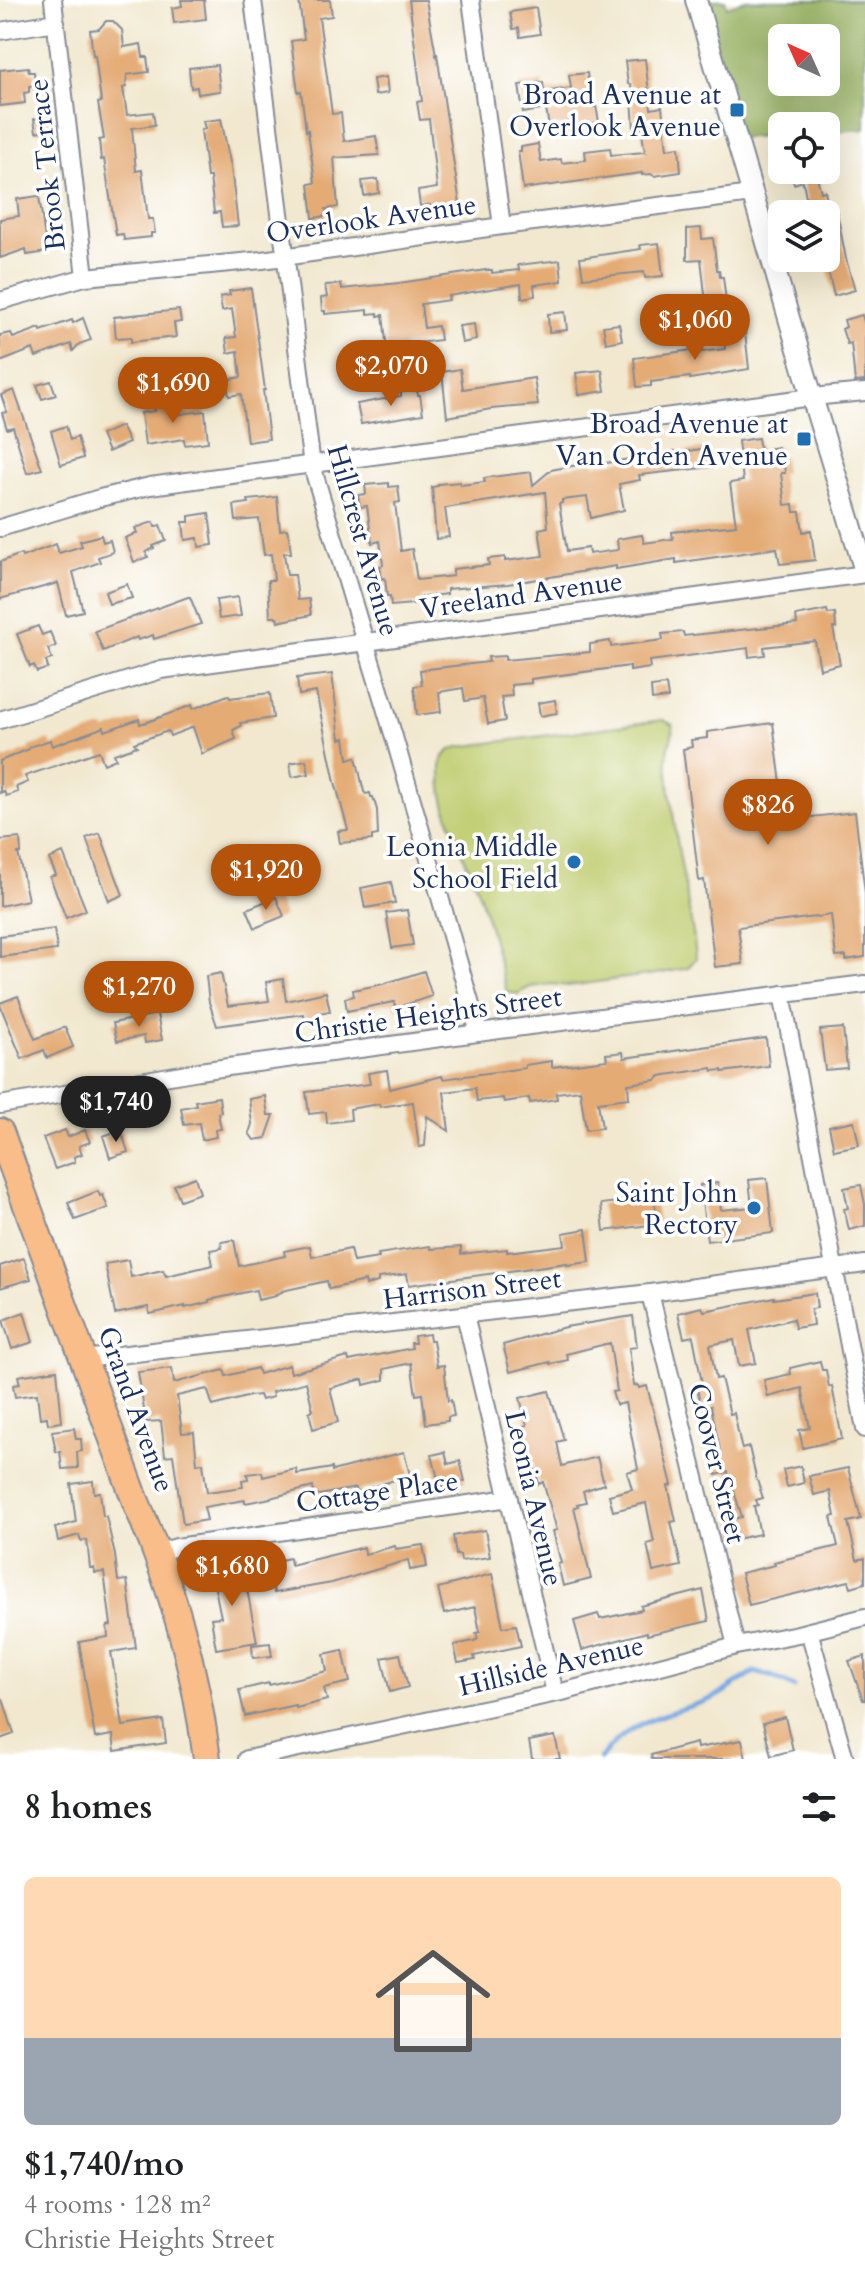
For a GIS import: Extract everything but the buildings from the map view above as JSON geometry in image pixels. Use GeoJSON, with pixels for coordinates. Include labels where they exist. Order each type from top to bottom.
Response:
{"type":"FeatureCollection","features":[{"type":"Feature","properties":{"kind":"main road","name":"Grand Avenue"},"geometry":{"type":"LineString","coordinates":[[0,1132],[136,1502],[158,1552],[190,1657],[207,1759]]}},
{"type":"Feature","properties":{"kind":"street","name":"Brook Terrace"},"geometry":{"type":"LineString","coordinates":[[53,0],[85,277]]}},
{"type":"Feature","properties":{"kind":"street","name":"Hillcrest Avenue"},"geometry":{"type":"LineString","coordinates":[[253,0],[312,466],[479,1033]]}},
{"type":"Feature","properties":{"kind":"street"},"geometry":{"type":"LineString","coordinates":[[471,0],[502,226]]}},
{"type":"Feature","properties":{"kind":"street"},"geometry":{"type":"LineString","coordinates":[[696,0],[865,573]]}},
{"type":"Feature","properties":{"kind":"street"},"geometry":{"type":"LineString","coordinates":[[0,31],[56,22]]}},
{"type":"Feature","properties":{"kind":"street","name":"Overlook Avenue"},"geometry":{"type":"LineString","coordinates":[[0,301],[85,277],[285,256],[752,194]]}},
{"type":"Feature","properties":{"kind":"street"},"geometry":{"type":"LineString","coordinates":[[0,528],[150,486],[865,392]]}},
{"type":"Feature","properties":{"kind":"street","name":"Vreeland Avenue"},"geometry":{"type":"LineString","coordinates":[[0,720],[161,670],[865,573]]}},
{"type":"Feature","properties":{"kind":"street","name":"Christie Heights Street"},"geometry":{"type":"LineString","coordinates":[[0,1105],[199,1071],[865,984]]}},
{"type":"Feature","properties":{"kind":"street"},"geometry":{"type":"LineString","coordinates":[[782,994],[865,1429]]}},
{"type":"Feature","properties":{"kind":"street","name":"Harrison Street"},"geometry":{"type":"LineString","coordinates":[[84,1359],[650,1293],[865,1264]]}},
{"type":"Feature","properties":{"kind":"street","name":"Coover Street"},"geometry":{"type":"LineString","coordinates":[[650,1293],[736,1646]]}},
{"type":"Feature","properties":{"kind":"street","name":"Leonia Avenue"},"geometry":{"type":"LineString","coordinates":[[465,1315],[555,1693]]}},
{"type":"Feature","properties":{"kind":"street","name":"Cottage Place"},"geometry":{"type":"LineString","coordinates":[[158,1552],[509,1498]]}},
{"type":"Feature","properties":{"kind":"street","name":"Hillside Avenue"},"geometry":{"type":"LineString","coordinates":[[247,1759],[555,1693],[736,1646],[865,1617]]}},
{"type":"Feature","properties":{"kind":"street"},"geometry":{"type":"LineString","coordinates":[[809,1631],[845,1759]]}},
{"type":"Feature","properties":{"kind":"green space"},"geometry":{"type":"Polygon","coordinates":[[[696,0],[725,0],[727,7],[746,0],[865,0],[865,129],[840,131],[840,112],[768,112],[768,136],[737,138],[696,0]]]}},
{"type":"Feature","properties":{"kind":"green space","name":"Leonia Middle School Field"},"geometry":{"type":"Polygon","coordinates":[[[663,720],[673,725],[667,756],[669,783],[696,958],[688,968],[662,973],[569,986],[552,984],[530,987],[517,994],[507,992],[482,903],[448,815],[441,784],[444,756],[459,747],[663,720]]]}},
{"type":"Feature","properties":{"kind":"waterway"},"geometry":{"type":"LineString","coordinates":[[600,1759],[635,1727],[725,1692],[754,1672],[794,1687]]}},
{"type":"Feature","properties":{"kind":"place","name":"Broad Avenue at Overlook Avenue"},"geometry":{"type":"Point","coordinates":[737,110]}},
{"type":"Feature","properties":{"kind":"place","name":"Broad Avenue at Van Orden Avenue"},"geometry":{"type":"Point","coordinates":[804,439]}},
{"type":"Feature","properties":{"kind":"place","name":"Leonia Middle School Field"},"geometry":{"type":"Point","coordinates":[574,862]}},
{"type":"Feature","properties":{"kind":"place","name":"Saint John Rectory"},"geometry":{"type":"Point","coordinates":[754,1208]}}]}
